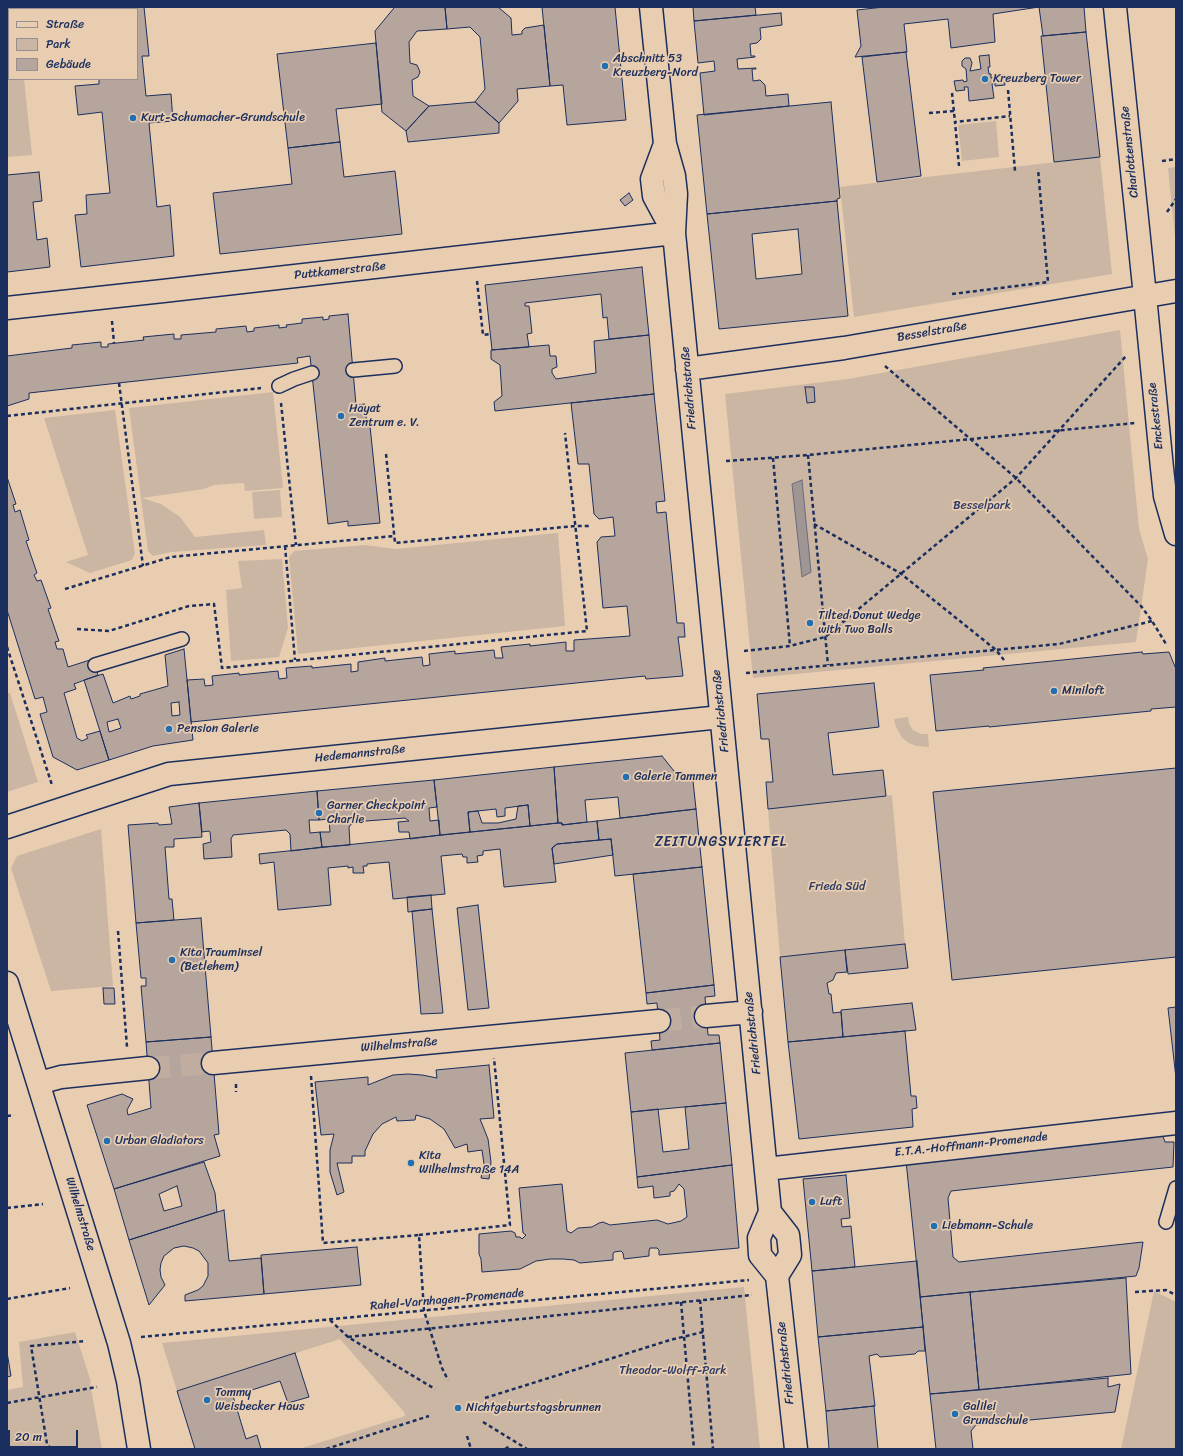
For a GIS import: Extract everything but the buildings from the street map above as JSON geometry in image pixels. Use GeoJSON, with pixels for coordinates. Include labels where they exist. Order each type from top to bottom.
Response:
{"type":"FeatureCollection","features":[{"type":"Feature","properties":{"kind":"street","name":"Friedrichstraße"},"geometry":{"type":"LineString","coordinates":[[651,7],[665,144],[652,179],[654,196],[674,233],[770,1212],[759,1238],[760,1255],[777,1276],[796,1449]]}},
{"type":"Feature","properties":{"kind":"street","name":"Charlottenstraße"},"geometry":{"type":"LineString","coordinates":[[1115,7],[1145,296]]}},
{"type":"Feature","properties":{"kind":"street","name":"Puttkamerstraße"},"geometry":{"type":"LineString","coordinates":[[7,308],[674,233]]}},
{"type":"Feature","properties":{"kind":"street","name":"Besselstraße"},"geometry":{"type":"LineString","coordinates":[[687,369],[844,348],[1176,291]]}},
{"type":"Feature","properties":{"kind":"street","name":"Enckestraße"},"geometry":{"type":"LineString","coordinates":[[1145,296],[1156,420],[1165,496],[1176,534]]}},
{"type":"Feature","properties":{"kind":"street","name":"Hedemannstraße"},"geometry":{"type":"LineString","coordinates":[[7,827],[169,774],[721,717]]}},
{"type":"Feature","properties":{"kind":"street","name":"Wilhelmstraße"},"geometry":{"type":"LineString","coordinates":[[7,984],[119,1343],[128,1381],[139,1449]]}},
{"type":"Feature","properties":{"kind":"street"},"geometry":{"type":"LineString","coordinates":[[706,1016],[751,1012]]}},
{"type":"Feature","properties":{"kind":"street","name":"Wilhelmstraße"},"geometry":{"type":"LineString","coordinates":[[214,1062],[659,1021]]}},
{"type":"Feature","properties":{"kind":"street"},"geometry":{"type":"LineString","coordinates":[[39,1083],[61,1077],[138,1069]]}},
{"type":"Feature","properties":{"kind":"street","name":"E.T.A.-Hoffmann-Promenade"},"geometry":{"type":"LineString","coordinates":[[766,1169],[1176,1123]]}},
{"type":"Feature","properties":{"kind":"street"},"geometry":{"type":"LineString","coordinates":[[770,1212],[788,1235],[789,1244],[790,1255],[777,1276]]}},
{"type":"Feature","properties":{"kind":"lane"},"geometry":{"type":"LineString","coordinates":[[353,370],[395,366]]}},
{"type":"Feature","properties":{"kind":"lane"},"geometry":{"type":"LineString","coordinates":[[279,386],[294,378],[312,374]]}},
{"type":"Feature","properties":{"kind":"lane"},"geometry":{"type":"LineString","coordinates":[[95,665],[182,639]]}},
{"type":"Feature","properties":{"kind":"lane"},"geometry":{"type":"LineString","coordinates":[[1166,1222],[1176,1188]]}},
{"type":"Feature","properties":{"kind":"path"},"geometry":{"type":"LineString","coordinates":[[1008,90],[1015,171]]}},
{"type":"Feature","properties":{"kind":"path"},"geometry":{"type":"LineString","coordinates":[[952,93],[959,166]]}},
{"type":"Feature","properties":{"kind":"path"},"geometry":{"type":"LineString","coordinates":[[929,113],[954,111]]}},
{"type":"Feature","properties":{"kind":"path"},"geometry":{"type":"LineString","coordinates":[[955,122],[1010,116]]}},
{"type":"Feature","properties":{"kind":"path"},"geometry":{"type":"LineString","coordinates":[[1162,161],[1176,159]]}},
{"type":"Feature","properties":{"kind":"path"},"geometry":{"type":"LineString","coordinates":[[952,294],[1048,282],[1038,169]]}},
{"type":"Feature","properties":{"kind":"path"},"geometry":{"type":"LineString","coordinates":[[1167,212],[1176,199]]}},
{"type":"Feature","properties":{"kind":"path"},"geometry":{"type":"LineString","coordinates":[[477,282],[483,335],[490,334]]}},
{"type":"Feature","properties":{"kind":"path"},"geometry":{"type":"LineString","coordinates":[[112,321],[114,343]]}},
{"type":"Feature","properties":{"kind":"path"},"geometry":{"type":"LineString","coordinates":[[744,651],[790,646],[825,637],[900,573],[1016,478],[1126,356]]}},
{"type":"Feature","properties":{"kind":"path"},"geometry":{"type":"LineString","coordinates":[[885,366],[1016,478],[1141,606],[1166,644]]}},
{"type":"Feature","properties":{"kind":"path"},"geometry":{"type":"LineString","coordinates":[[119,383],[143,566]]}},
{"type":"Feature","properties":{"kind":"path"},"geometry":{"type":"LineString","coordinates":[[7,416],[279,386],[296,545]]}},
{"type":"Feature","properties":{"kind":"path"},"geometry":{"type":"LineString","coordinates":[[726,461],[808,455],[1156,420]]}},
{"type":"Feature","properties":{"kind":"path"},"geometry":{"type":"LineString","coordinates":[[78,629],[109,631],[189,606],[214,604],[222,668],[587,631],[565,433]]}},
{"type":"Feature","properties":{"kind":"path"},"geometry":{"type":"LineString","coordinates":[[386,454],[395,543],[575,526],[589,526]]}},
{"type":"Feature","properties":{"kind":"path"},"geometry":{"type":"LineString","coordinates":[[808,455],[828,665]]}},
{"type":"Feature","properties":{"kind":"path"},"geometry":{"type":"LineString","coordinates":[[773,458],[790,646]]}},
{"type":"Feature","properties":{"kind":"path"},"geometry":{"type":"LineString","coordinates":[[814,524],[900,573],[996,650],[1004,660]]}},
{"type":"Feature","properties":{"kind":"path"},"geometry":{"type":"LineString","coordinates":[[65,589],[171,558],[394,536]]}},
{"type":"Feature","properties":{"kind":"path"},"geometry":{"type":"LineString","coordinates":[[285,546],[295,660]]}},
{"type":"Feature","properties":{"kind":"path"},"geometry":{"type":"LineString","coordinates":[[746,673],[1059,644],[1152,621]]}},
{"type":"Feature","properties":{"kind":"path"},"geometry":{"type":"LineString","coordinates":[[7,647],[52,785]]}},
{"type":"Feature","properties":{"kind":"path"},"geometry":{"type":"LineString","coordinates":[[118,931],[138,1069]]}},
{"type":"Feature","properties":{"kind":"path"},"geometry":{"type":"LineString","coordinates":[[305,1054],[323,1243],[419,1235],[510,1225],[495,1036]]}},
{"type":"Feature","properties":{"kind":"path"},"geometry":{"type":"LineString","coordinates":[[7,1116],[14,1115]]}},
{"type":"Feature","properties":{"kind":"path"},"geometry":{"type":"LineString","coordinates":[[7,1208],[43,1204]]}},
{"type":"Feature","properties":{"kind":"path"},"geometry":{"type":"LineString","coordinates":[[419,1235],[424,1311],[442,1368],[448,1380]]}},
{"type":"Feature","properties":{"kind":"path","name":"Rahel-Varnhagen-Promenade"},"geometry":{"type":"LineString","coordinates":[[119,1343],[152,1336],[777,1276]]}},
{"type":"Feature","properties":{"kind":"path"},"geometry":{"type":"LineString","coordinates":[[7,1299],[70,1288]]}},
{"type":"Feature","properties":{"kind":"path"},"geometry":{"type":"LineString","coordinates":[[1136,1292],[1166,1290],[1176,1295]]}},
{"type":"Feature","properties":{"kind":"path"},"geometry":{"type":"LineString","coordinates":[[348,1337],[752,1295]]}},
{"type":"Feature","properties":{"kind":"path"},"geometry":{"type":"LineString","coordinates":[[700,1300],[713,1449]]}},
{"type":"Feature","properties":{"kind":"path"},"geometry":{"type":"LineString","coordinates":[[681,1302],[694,1449]]}},
{"type":"Feature","properties":{"kind":"path"},"geometry":{"type":"LineString","coordinates":[[330,1320],[348,1337],[435,1389]]}},
{"type":"Feature","properties":{"kind":"path"},"geometry":{"type":"LineString","coordinates":[[485,1398],[703,1332]]}},
{"type":"Feature","properties":{"kind":"path"},"geometry":{"type":"LineString","coordinates":[[51,1449],[47,1444],[31,1346],[86,1341]]}},
{"type":"Feature","properties":{"kind":"path"},"geometry":{"type":"LineString","coordinates":[[7,1403],[97,1387]]}},
{"type":"Feature","properties":{"kind":"path"},"geometry":{"type":"LineString","coordinates":[[326,1449],[429,1416]]}},
{"type":"Feature","properties":{"kind":"path"},"geometry":{"type":"LineString","coordinates":[[483,1422],[527,1449]]}},
{"type":"Feature","properties":{"kind":"path"},"geometry":{"type":"LineString","coordinates":[[467,1436],[471,1449]]}},
{"type":"Feature","properties":{"kind":"path"},"geometry":{"type":"LineString","coordinates":[[505,1449],[510,1446]]}},
{"type":"Feature","properties":{"kind":"green space"},"geometry":{"type":"Polygon","coordinates":[[[7,17],[8,80],[24,80],[32,155],[7,157],[7,17]]]}},
{"type":"Feature","properties":{"kind":"green space"},"geometry":{"type":"Polygon","coordinates":[[[996,121],[999,157],[962,161],[958,125],[996,121]]]}},
{"type":"Feature","properties":{"kind":"green space"},"geometry":{"type":"Polygon","coordinates":[[[1100,157],[1112,274],[854,317],[840,187],[1100,157]]]}},
{"type":"Feature","properties":{"kind":"green space"},"geometry":{"type":"Polygon","coordinates":[[[1176,167],[1176,247],[1168,168],[1176,167]]]}},
{"type":"Feature","properties":{"kind":"green space","name":"Besselpark"},"geometry":{"type":"Polygon","coordinates":[[[1120,330],[1139,529],[1148,559],[1136,642],[753,678],[725,394],[848,379],[1120,330]]]}},
{"type":"Feature","properties":{"kind":"green space"},"geometry":{"type":"Polygon","coordinates":[[[273,392],[283,488],[245,491],[244,483],[214,485],[204,489],[142,498],[161,504],[180,517],[195,537],[264,530],[266,545],[171,552],[153,556],[148,551],[129,408],[273,392]]]}},
{"type":"Feature","properties":{"kind":"green space"},"geometry":{"type":"Polygon","coordinates":[[[115,410],[135,554],[132,560],[90,573],[66,562],[88,555],[44,418],[115,410]]]}},
{"type":"Feature","properties":{"kind":"green space"},"geometry":{"type":"Polygon","coordinates":[[[280,490],[282,517],[254,519],[252,492],[280,490]]]}},
{"type":"Feature","properties":{"kind":"green space"},"geometry":{"type":"Polygon","coordinates":[[[558,533],[565,626],[298,654],[289,557],[294,551],[365,545],[396,549],[558,533]]]}},
{"type":"Feature","properties":{"kind":"green space"},"geometry":{"type":"Polygon","coordinates":[[[282,559],[288,628],[279,657],[231,661],[226,590],[242,588],[238,561],[282,559]]]}},
{"type":"Feature","properties":{"kind":"green space"},"geometry":{"type":"Polygon","coordinates":[[[7,693],[10,693],[38,782],[7,792],[7,693]]]}},
{"type":"Feature","properties":{"kind":"green space"},"geometry":{"type":"Polygon","coordinates":[[[908,717],[909,724],[913,730],[921,734],[928,734],[929,747],[917,746],[902,738],[896,727],[894,719],[908,717]]]}},
{"type":"Feature","properties":{"kind":"green space","name":"Frieda Süd"},"geometry":{"type":"Polygon","coordinates":[[[892,795],[905,944],[780,957],[768,809],[892,795]]]}},
{"type":"Feature","properties":{"kind":"green space"},"geometry":{"type":"Polygon","coordinates":[[[101,829],[113,986],[51,991],[11,868],[17,856],[101,829]]]}},
{"type":"Feature","properties":{"kind":"green space","name":"Theodor-Wolff-Park"},"geometry":{"type":"Polygon","coordinates":[[[744,1287],[760,1449],[299,1449],[405,1416],[404,1412],[340,1339],[177,1391],[162,1343],[744,1287]]]}},
{"type":"Feature","properties":{"kind":"green space"},"geometry":{"type":"Polygon","coordinates":[[[1154,1291],[1176,1302],[1176,1449],[1121,1449],[1154,1291]]]}},
{"type":"Feature","properties":{"kind":"green space"},"geometry":{"type":"Polygon","coordinates":[[[75,1332],[91,1382],[102,1449],[7,1449],[7,1390],[23,1387],[19,1342],[75,1332]]]}},
{"type":"Feature","properties":{"kind":"shaded area"},"geometry":{"type":"Polygon","coordinates":[[[802,480],[811,572],[802,577],[792,484],[802,480]]]}},
{"type":"Feature","properties":{"kind":"tunnel"},"geometry":{"type":"LineString","coordinates":[[659,1021],[706,1016]]}},
{"type":"Feature","properties":{"kind":"tunnel"},"geometry":{"type":"LineString","coordinates":[[148,1068],[213,1063]]}},
{"type":"Feature","properties":{"kind":"place","name":"Abschnitt 53 Kreuzberg-Nord"},"geometry":{"type":"Point","coordinates":[605,66]}},
{"type":"Feature","properties":{"kind":"place","name":"Kreuzberg Tower"},"geometry":{"type":"Point","coordinates":[985,79]}},
{"type":"Feature","properties":{"kind":"place","name":"Kurt-Schumacher-Grundschule"},"geometry":{"type":"Point","coordinates":[133,118]}},
{"type":"Feature","properties":{"kind":"place","name":"Hayat Zentrum e. V."},"geometry":{"type":"Point","coordinates":[341,416]}},
{"type":"Feature","properties":{"kind":"place","name":"Tilted Donut Wedge with Two Balls"},"geometry":{"type":"Point","coordinates":[810,623]}},
{"type":"Feature","properties":{"kind":"place","name":"Miniloft"},"geometry":{"type":"Point","coordinates":[1054,691]}},
{"type":"Feature","properties":{"kind":"place","name":"Pension Galerie"},"geometry":{"type":"Point","coordinates":[169,729]}},
{"type":"Feature","properties":{"kind":"place","name":"Galerie Tammen"},"geometry":{"type":"Point","coordinates":[626,777]}},
{"type":"Feature","properties":{"kind":"place","name":"Garner Checkpoint Charlie"},"geometry":{"type":"Point","coordinates":[319,813]}},
{"type":"Feature","properties":{"kind":"place","name":"Kita Trauminsel (Betlehem)"},"geometry":{"type":"Point","coordinates":[172,960]}},
{"type":"Feature","properties":{"kind":"place","name":"Urban Gladiators"},"geometry":{"type":"Point","coordinates":[107,1141]}},
{"type":"Feature","properties":{"kind":"place","name":"Kita Wilhelmstraße 14A"},"geometry":{"type":"Point","coordinates":[411,1163]}},
{"type":"Feature","properties":{"kind":"place","name":"Luft"},"geometry":{"type":"Point","coordinates":[812,1202]}},
{"type":"Feature","properties":{"kind":"place","name":"Liebmann-Schule"},"geometry":{"type":"Point","coordinates":[934,1226]}},
{"type":"Feature","properties":{"kind":"place","name":"Tommy Weisbecker Haus"},"geometry":{"type":"Point","coordinates":[207,1400]}},
{"type":"Feature","properties":{"kind":"place","name":"Nichtgeburtstagsbrunnen"},"geometry":{"type":"Point","coordinates":[458,1408]}},
{"type":"Feature","properties":{"kind":"place","name":"Galilei Grundschule"},"geometry":{"type":"Point","coordinates":[955,1414]}},
{"type":"Feature","properties":{"kind":"district","name":"ZEITUNGSVIERTEL"},"geometry":{"type":"Point","coordinates":[721,842]}}]}
